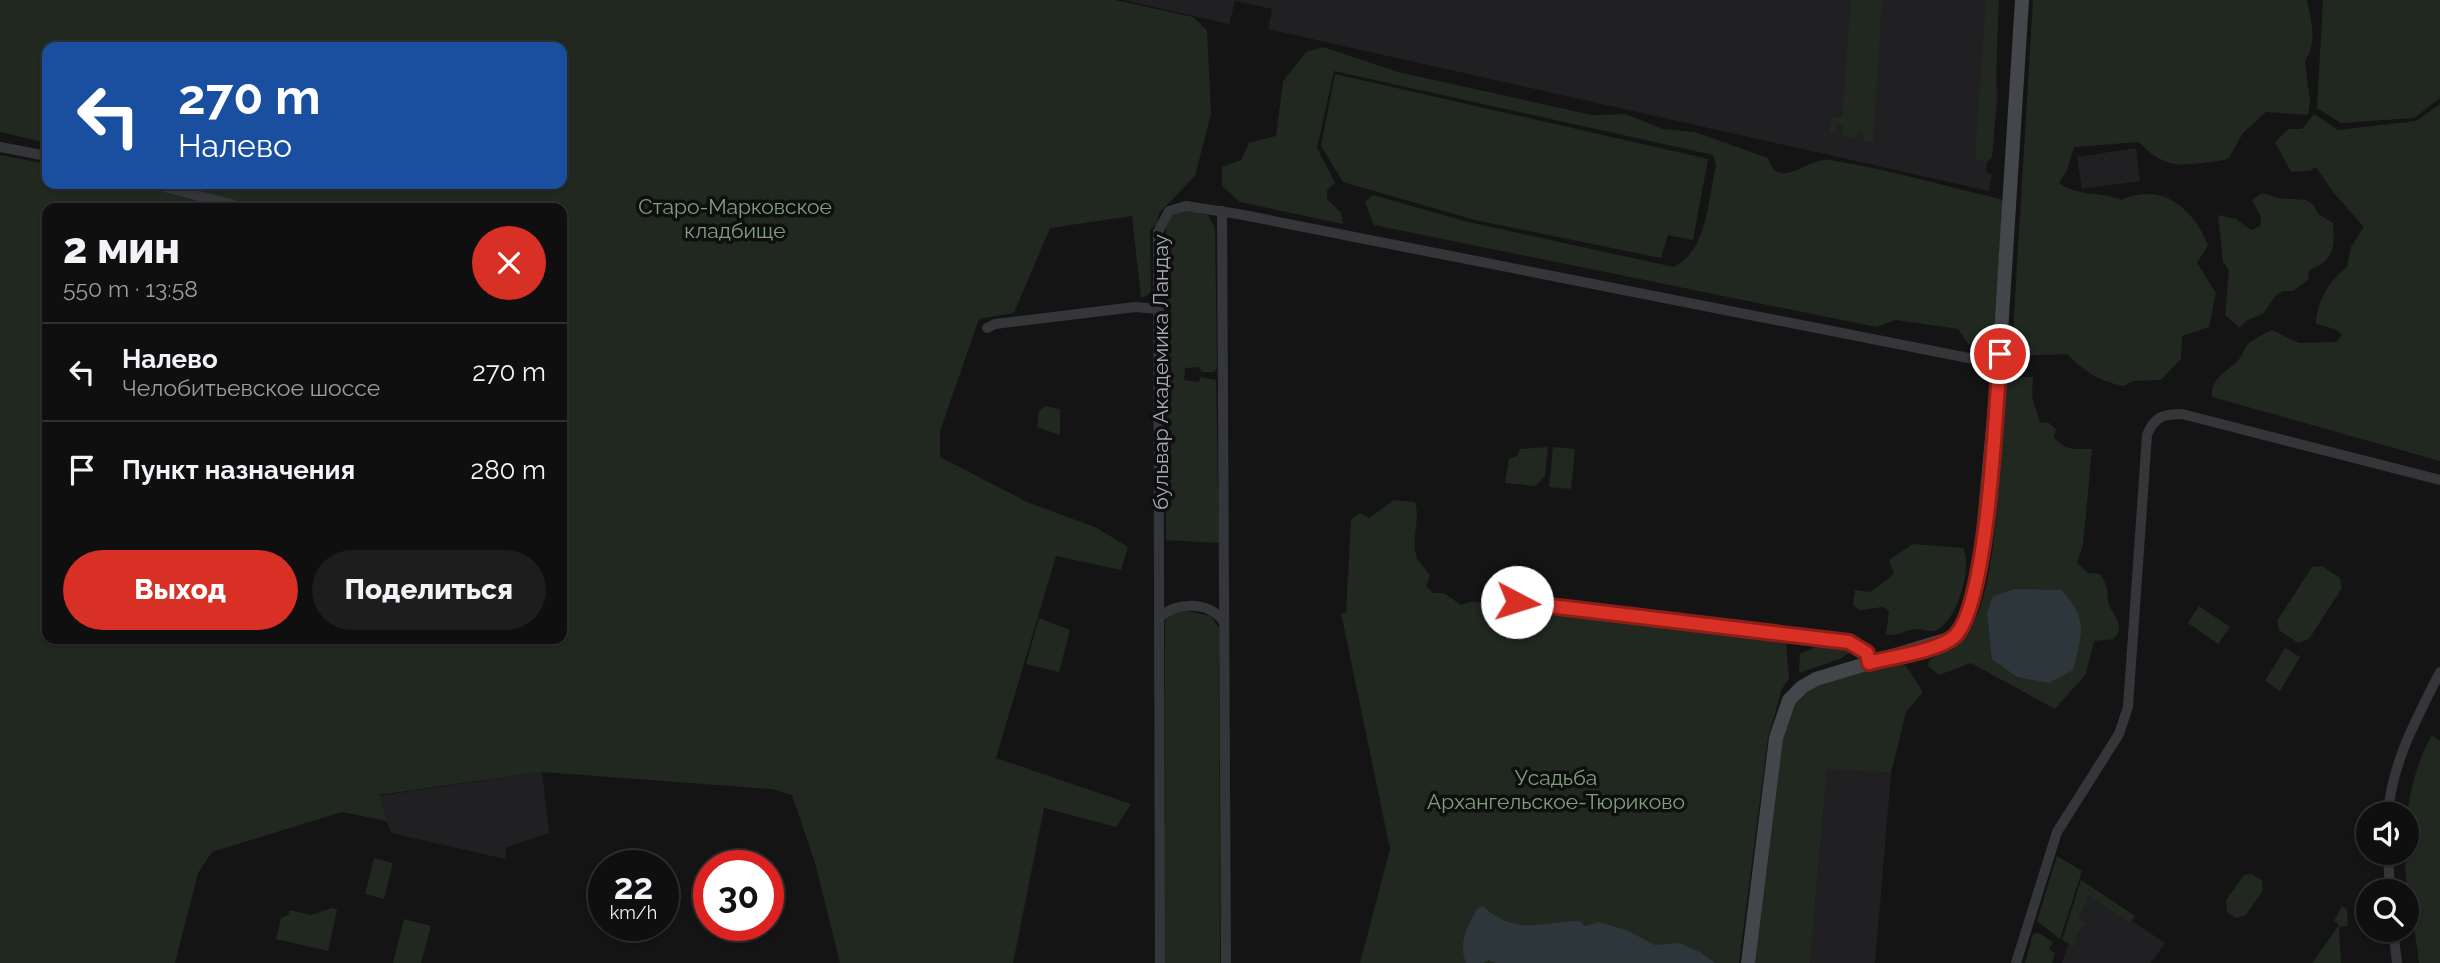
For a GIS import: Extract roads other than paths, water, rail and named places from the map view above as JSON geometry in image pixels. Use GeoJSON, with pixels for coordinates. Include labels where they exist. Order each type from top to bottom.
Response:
{"type":"FeatureCollection","features":[{"type":"Feature","properties":{"kind":"street"},"geometry":{"type":"LineString","coordinates":[[1748,963],[1776,737],[1789,700],[1802,687],[1816,679],[1941,644],[1952,638],[1967,617],[1979,576],[1999,364],[2022,0]]}},
{"type":"Feature","properties":{"kind":"street"},"geometry":{"type":"LineString","coordinates":[[0,146],[42,155]]}},
{"type":"Feature","properties":{"kind":"street"},"geometry":{"type":"LineString","coordinates":[[172,189],[226,203]]}},
{"type":"Feature","properties":{"kind":"street","name":"бульвар Академика Ландау"},"geometry":{"type":"LineString","coordinates":[[1160,963],[1158,232],[1164,215],[1174,208],[1186,206],[1222,211]]}},
{"type":"Feature","properties":{"kind":"street"},"geometry":{"type":"LineString","coordinates":[[1226,963],[1222,211],[1788,320],[1999,364]]}},
{"type":"Feature","properties":{"kind":"street"},"geometry":{"type":"LineString","coordinates":[[987,328],[995,324],[1136,307],[1159,309]]}},
{"type":"Feature","properties":{"kind":"street"},"geometry":{"type":"LineString","coordinates":[[2016,963],[2057,832],[2119,734],[2128,707],[2147,435],[2156,419],[2163,415],[2182,414],[2440,480]]}},
{"type":"Feature","properties":{"kind":"street"},"geometry":{"type":"LineString","coordinates":[[1517,602],[1849,642],[1867,653],[1869,663]]}},
{"type":"Feature","properties":{"kind":"street"},"geometry":{"type":"LineString","coordinates":[[1159,618],[1171,608],[1186,605],[1212,611],[1224,622]]}},
{"type":"Feature","properties":{"kind":"street"},"geometry":{"type":"LineString","coordinates":[[2389,802],[2391,784],[2402,751],[2440,672]]}},
{"type":"Feature","properties":{"kind":"street"},"geometry":{"type":"LineString","coordinates":[[2395,942],[2398,963]]}},
{"type":"Feature","properties":{"kind":"park label","name":"Старо-Марковское кладбище"},"geometry":{"type":"Point","coordinates":[735,218]}},
{"type":"Feature","properties":{"kind":"park label","name":"Усадьба Архангельское-Тюриково"},"geometry":{"type":"Point","coordinates":[1556,789]}}]}
